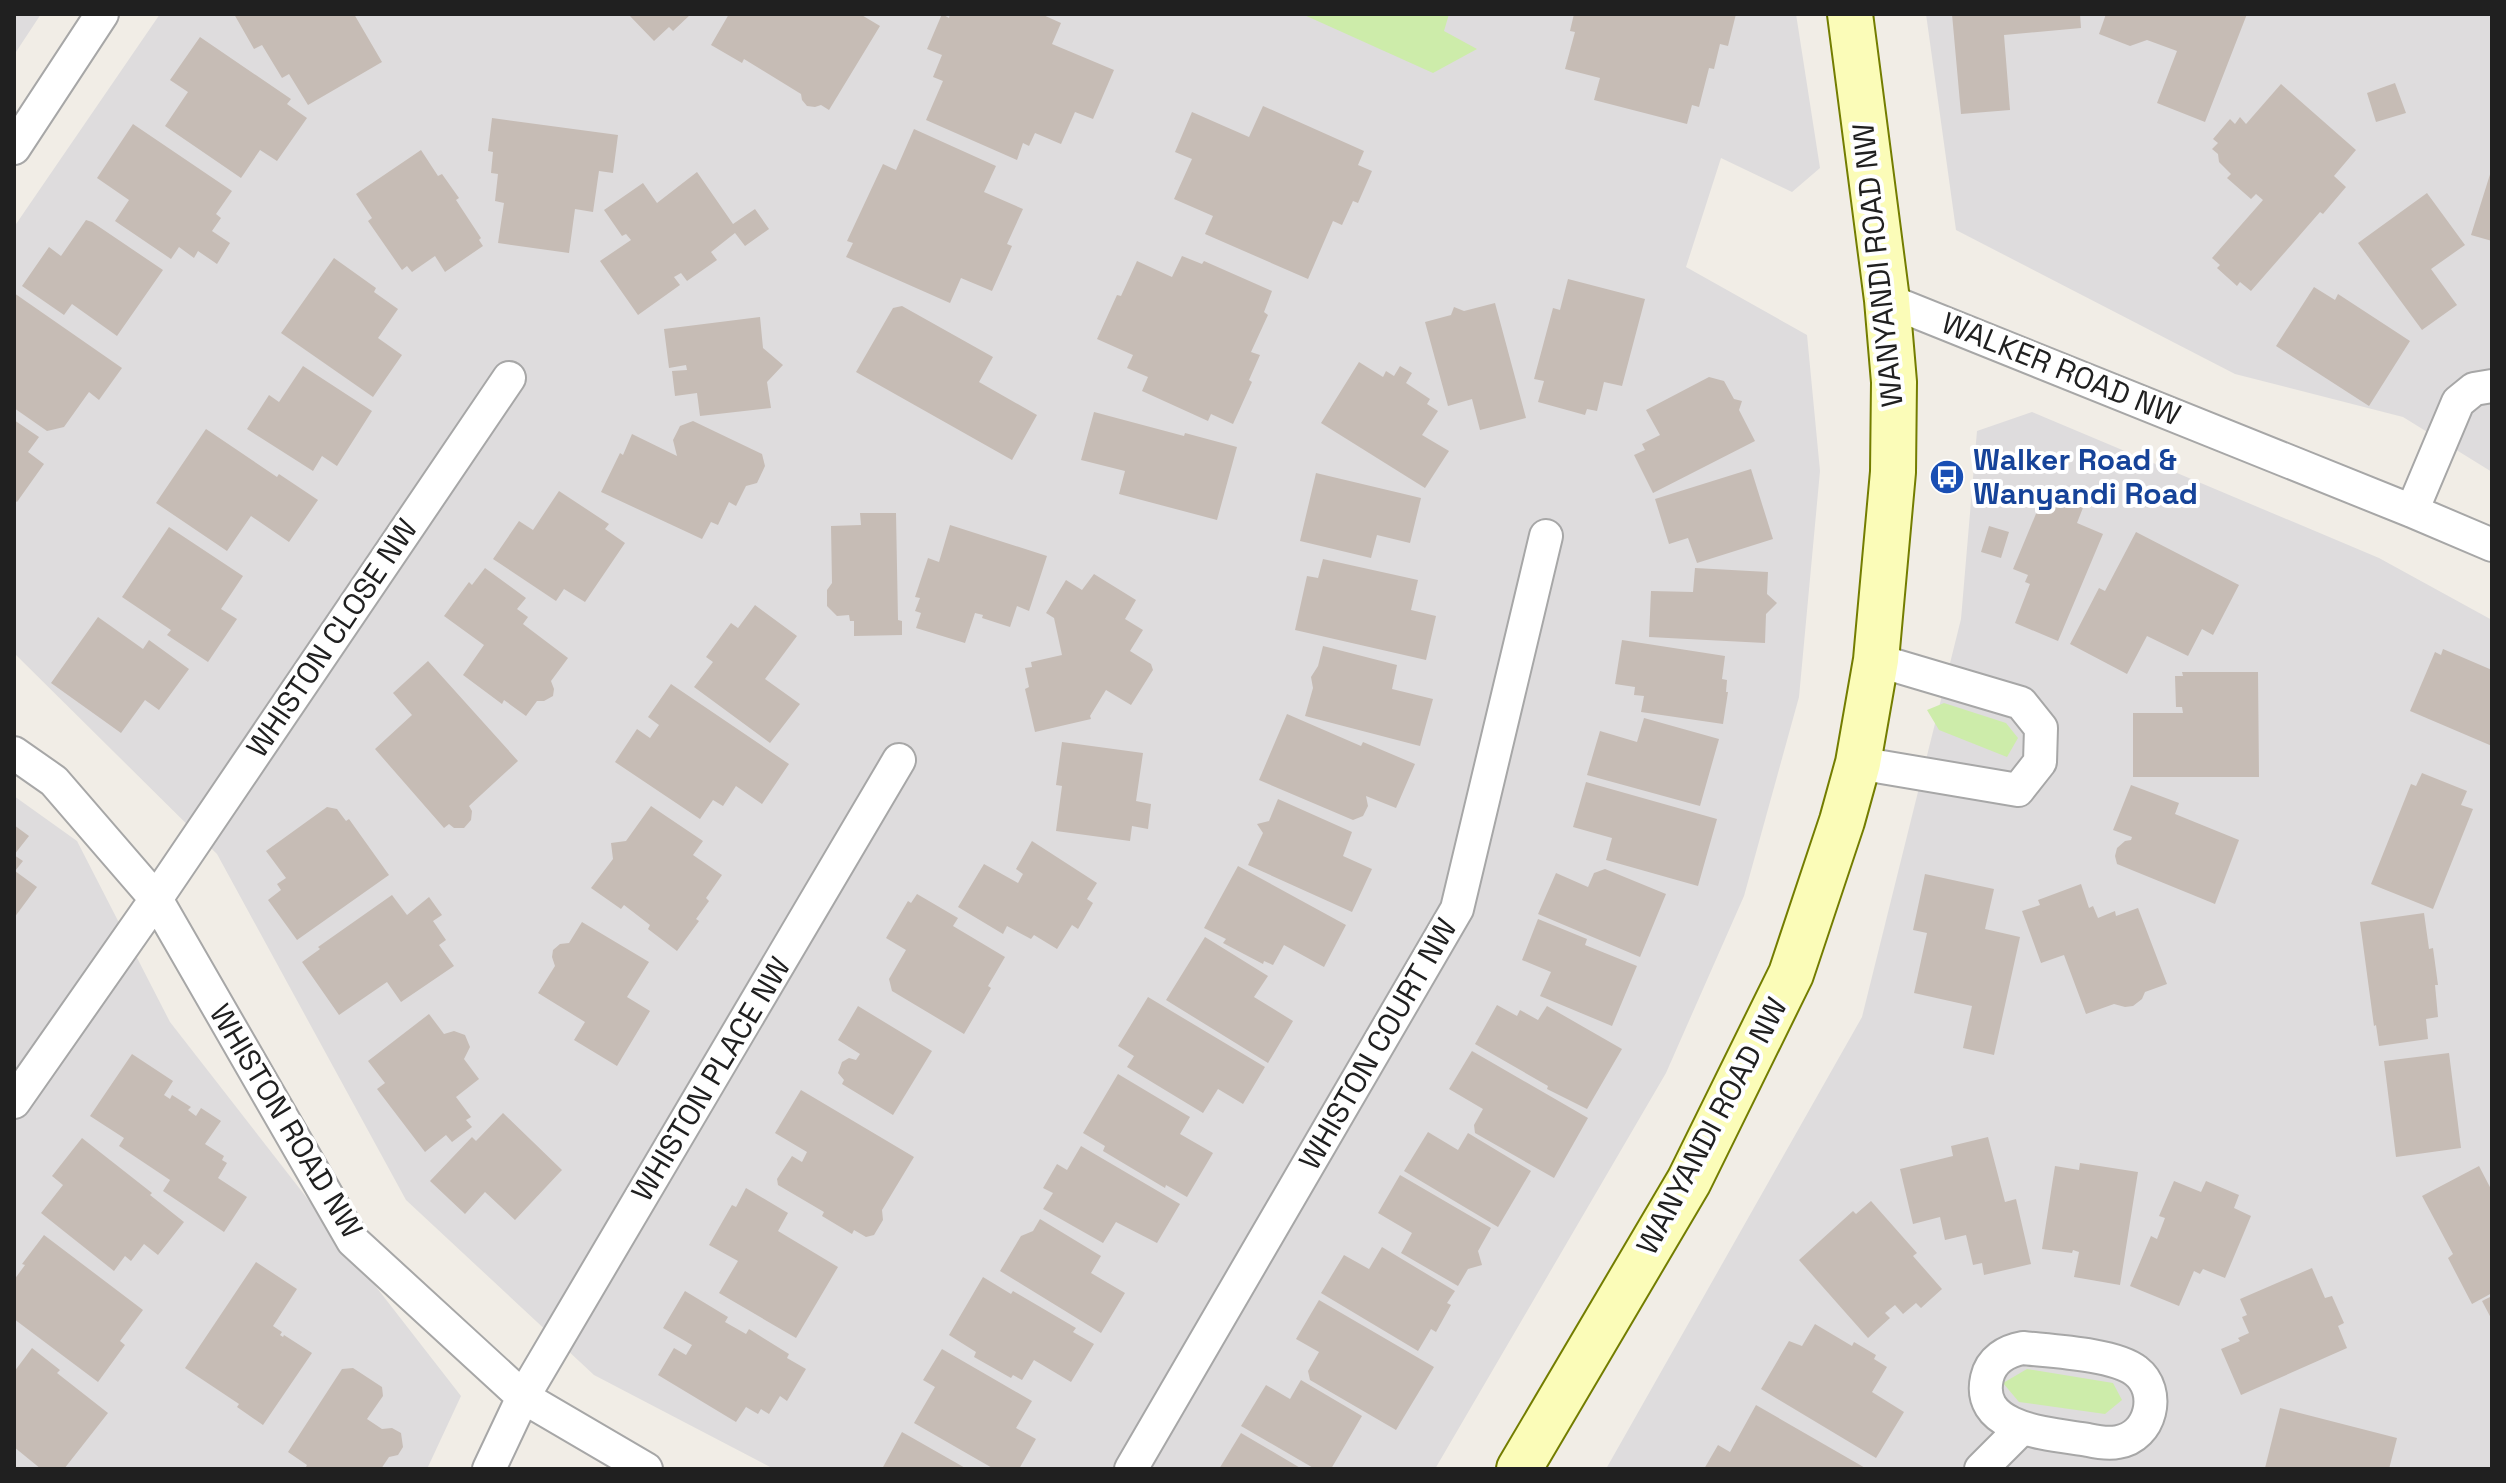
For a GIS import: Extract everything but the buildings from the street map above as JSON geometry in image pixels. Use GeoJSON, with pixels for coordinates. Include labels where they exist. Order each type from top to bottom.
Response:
{"type":"FeatureCollection","features":[{"type":"Feature","properties":{"kind":"street"},"geometry":{"type":"LineString","coordinates":[[14,148],[102,14]]}},
{"type":"Feature","properties":{"kind":"street","name":"WANYANDI ROAD NW"},"geometry":{"type":"LineString","coordinates":[[1519,1469],[1689,1181],[1791,974],[1858,763],[1876,660],[1893,472],[1894,382],[1887,300],[1850,14]]}},
{"type":"Feature","properties":{"kind":"street","name":"WALKER ROAD NW"},"geometry":{"type":"LineString","coordinates":[[1887,300],[2492,545]]}},
{"type":"Feature","properties":{"kind":"street","name":"WHISTON CLOSE NW"},"geometry":{"type":"LineString","coordinates":[[14,1102],[156,899],[509,378]]}},
{"type":"Feature","properties":{"kind":"street"},"geometry":{"type":"LineString","coordinates":[[2412,511],[2458,402],[2474,389],[2492,386]]}},
{"type":"Feature","properties":{"kind":"street","name":"WHISTON COURT NW"},"geometry":{"type":"LineString","coordinates":[[1131,1469],[1457,909],[1546,536]]}},
{"type":"Feature","properties":{"kind":"street"},"geometry":{"type":"LineString","coordinates":[[1858,763],[2018,790],[2040,762],[2041,728],[2021,703],[1876,660]]}},
{"type":"Feature","properties":{"kind":"street","name":"WHISTON ROAD NW"},"geometry":{"type":"LineString","coordinates":[[14,753],[54,781],[156,899],[353,1241],[523,1397],[646,1469]]}},
{"type":"Feature","properties":{"kind":"street","name":"WHISTON PLACE NW"},"geometry":{"type":"LineString","coordinates":[[489,1469],[523,1397],[899,760]]}},
{"type":"Feature","properties":{"kind":"street"},"geometry":{"type":"LineString","coordinates":[[2023,1348],[2123,1364],[2137,1371],[2147,1383],[2151,1397],[2150,1412],[2144,1426],[2133,1436],[2119,1442],[2022,1428],[1998,1416],[1986,1388],[1996,1361],[2013,1350],[2023,1348]]}},
{"type":"Feature","properties":{"kind":"street"},"geometry":{"type":"LineString","coordinates":[[1981,1469],[2022,1428]]}},
{"type":"Feature","properties":{"kind":"shaded area"},"geometry":{"type":"Polygon","coordinates":[[[14,14],[41,14],[14,55],[14,14]]]}},
{"type":"Feature","properties":{"kind":"shaded area"},"geometry":{"type":"Polygon","coordinates":[[[160,14],[1796,14],[1820,168],[1792,192],[1721,158],[1686,267],[1807,335],[1820,471],[1799,697],[1744,896],[1666,1073],[1435,1469],[774,1469],[594,1375],[406,1200],[217,854],[14,653],[14,227],[160,14]]]}},
{"type":"Feature","properties":{"kind":"shaded area"},"geometry":{"type":"Polygon","coordinates":[[[1926,14],[2492,14],[2492,472],[2403,417],[2235,374],[1956,230],[1926,14]]]}},
{"type":"Feature","properties":{"kind":"shaded area"},"geometry":{"type":"Polygon","coordinates":[[[2032,412],[2379,558],[2492,620],[2492,1469],[1606,1469],[1862,1017],[1961,619],[1977,431],[2032,412]]]}},
{"type":"Feature","properties":{"kind":"shaded area"},"geometry":{"type":"Polygon","coordinates":[[[14,796],[77,841],[170,1022],[461,1396],[427,1469],[14,1469],[14,796]]]}},
{"type":"Feature","properties":{"kind":"green space"},"geometry":{"type":"Polygon","coordinates":[[[1302,14],[1449,14],[1444,31],[1477,49],[1433,73],[1302,14]]]}},
{"type":"Feature","properties":{"kind":"green space"},"geometry":{"type":"Polygon","coordinates":[[[1944,703],[2006,723],[2018,738],[2007,757],[1939,730],[1927,710],[1944,703]]]}},
{"type":"Feature","properties":{"kind":"green space"},"geometry":{"type":"Polygon","coordinates":[[[2027,1369],[2113,1383],[2122,1400],[2105,1414],[2019,1402],[2003,1383],[2027,1369]]]}},
{"type":"Feature","properties":{"kind":"place","name":"Walker Road & Wanyandi Road"},"geometry":{"type":"Point","coordinates":[1947,477]}}]}
